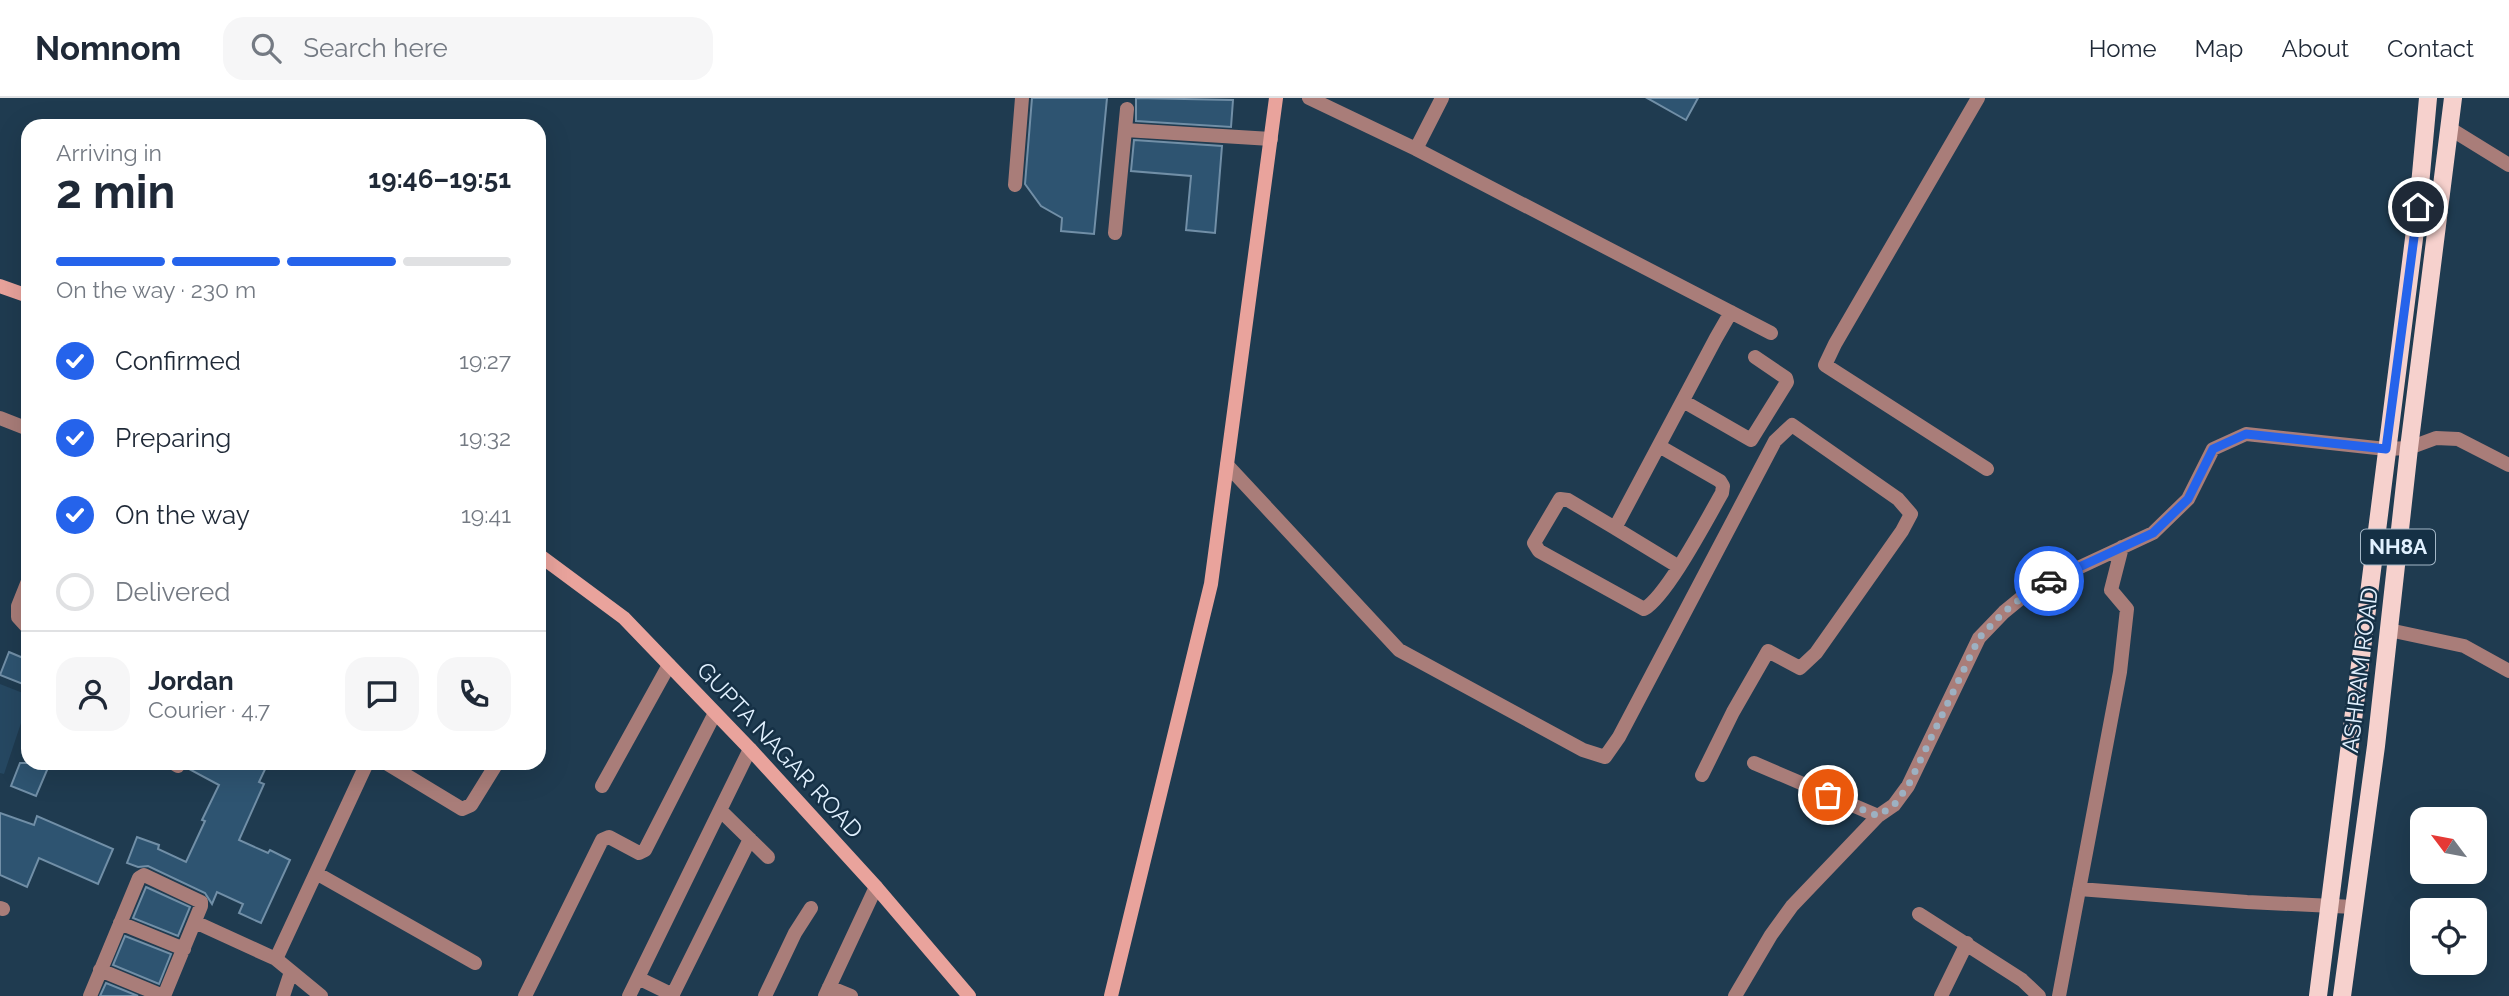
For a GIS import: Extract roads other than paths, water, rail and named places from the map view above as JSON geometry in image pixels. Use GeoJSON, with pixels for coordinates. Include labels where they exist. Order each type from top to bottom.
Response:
{"type":"FeatureCollection","features":[{"type":"Feature","properties":{"kind":"main road","name":"ASHRAM ROAD"},"geometry":{"type":"LineString","coordinates":[[2318,996],[2418,207],[2428,98]]}},
{"type":"Feature","properties":{"kind":"main road","name":"ASHRAM ROAD"},"geometry":{"type":"LineString","coordinates":[[2342,996],[2453,98]]}},
{"type":"Feature","properties":{"kind":"street"},"geometry":{"type":"LineString","coordinates":[[1015,185],[1022,98]]}},
{"type":"Feature","properties":{"kind":"street"},"geometry":{"type":"LineString","coordinates":[[1111,996],[1210,584],[1276,98]]}},
{"type":"Feature","properties":{"kind":"street"},"geometry":{"type":"LineString","coordinates":[[1309,98],[1416,149],[1772,333]]}},
{"type":"Feature","properties":{"kind":"street"},"geometry":{"type":"LineString","coordinates":[[1416,149],[1442,98]]}},
{"type":"Feature","properties":{"kind":"street"},"geometry":{"type":"LineString","coordinates":[[1978,98],[1825,365],[1987,469]]}},
{"type":"Feature","properties":{"kind":"street"},"geometry":{"type":"LineString","coordinates":[[1115,233],[1128,108]]}},
{"type":"Feature","properties":{"kind":"street"},"geometry":{"type":"LineString","coordinates":[[2449,128],[2509,165]]}},
{"type":"Feature","properties":{"kind":"street"},"geometry":{"type":"LineString","coordinates":[[1125,130],[1271,139]]}},
{"type":"Feature","properties":{"kind":"street"},"geometry":{"type":"LineString","coordinates":[[0,286],[21,294]]}},
{"type":"Feature","properties":{"kind":"street"},"geometry":{"type":"LineString","coordinates":[[1615,528],[1731,312]]}},
{"type":"Feature","properties":{"kind":"street"},"geometry":{"type":"LineString","coordinates":[[1683,401],[1751,440],[1787,382],[1786,378],[1755,357]]}},
{"type":"Feature","properties":{"kind":"street"},"geometry":{"type":"LineString","coordinates":[[1,423],[21,427]]}},
{"type":"Feature","properties":{"kind":"street"},"geometry":{"type":"LineString","coordinates":[[1227,466],[1399,650],[1584,750],[1605,757],[1619,737],[1775,441],[1792,425],[1898,499],[1911,514],[1902,531],[1816,653],[1800,668],[1768,651],[1733,712],[1702,775]]}},
{"type":"Feature","properties":{"kind":"street"},"geometry":{"type":"LineString","coordinates":[[1735,996],[1771,935],[1792,906],[1846,853],[1878,816],[1894,805],[1908,786],[1979,638],[2004,612],[2031,590],[2153,533],[2188,499],[2213,449],[2246,434],[2386,449],[2409,448],[2436,438],[2459,439],[2509,465]]}},
{"type":"Feature","properties":{"kind":"street"},"geometry":{"type":"LineString","coordinates":[[1659,446],[1720,481],[1723,486],[1722,493],[1679,566],[1644,610],[1539,551],[1534,542],[1560,499],[1568,500],[1679,566]]}},
{"type":"Feature","properties":{"kind":"street"},"geometry":{"type":"LineString","coordinates":[[2059,996],[2120,672],[2127,608],[2111,590],[2122,548]]}},
{"type":"Feature","properties":{"kind":"street","name":"GUPTA NAGAR ROAD"},"geometry":{"type":"LineString","coordinates":[[546,560],[624,618],[750,749],[876,887],[969,996]]}},
{"type":"Feature","properties":{"kind":"street"},"geometry":{"type":"LineString","coordinates":[[21,598],[18,606],[18,617],[21,620]]}},
{"type":"Feature","properties":{"kind":"street"},"geometry":{"type":"LineString","coordinates":[[2389,630],[2464,646],[2509,671]]}},
{"type":"Feature","properties":{"kind":"street"},"geometry":{"type":"LineString","coordinates":[[602,786],[669,665]]}},
{"type":"Feature","properties":{"kind":"street"},"geometry":{"type":"LineString","coordinates":[[525,996],[602,841],[609,837],[639,853],[646,850],[715,713]]}},
{"type":"Feature","properties":{"kind":"street"},"geometry":{"type":"LineString","coordinates":[[629,996],[750,749]]}},
{"type":"Feature","properties":{"kind":"street"},"geometry":{"type":"LineString","coordinates":[[1754,763],[1878,816]]}},
{"type":"Feature","properties":{"kind":"street"},"geometry":{"type":"LineString","coordinates":[[276,959],[364,770]]}},
{"type":"Feature","properties":{"kind":"street"},"geometry":{"type":"LineString","coordinates":[[398,770],[463,809],[471,805],[493,770]]}},
{"type":"Feature","properties":{"kind":"street"},"geometry":{"type":"LineString","coordinates":[[720,810],[768,857]]}},
{"type":"Feature","properties":{"kind":"street"},"geometry":{"type":"LineString","coordinates":[[638,978],[672,995],[750,839]]}},
{"type":"Feature","properties":{"kind":"street"},"geometry":{"type":"LineString","coordinates":[[316,873],[475,963]]}},
{"type":"Feature","properties":{"kind":"street"},"geometry":{"type":"LineString","coordinates":[[90,996],[100,970],[139,878],[144,875],[199,900],[201,906],[164,996],[100,970]]}},
{"type":"Feature","properties":{"kind":"street"},"geometry":{"type":"LineString","coordinates":[[851,996],[827,991],[876,887]]}},
{"type":"Feature","properties":{"kind":"street"},"geometry":{"type":"LineString","coordinates":[[2079,889],[2354,906]]}},
{"type":"Feature","properties":{"kind":"street"},"geometry":{"type":"LineString","coordinates":[[765,996],[795,933],[811,908]]}},
{"type":"Feature","properties":{"kind":"street"},"geometry":{"type":"LineString","coordinates":[[1919,914],[2022,980],[2039,996]]}},
{"type":"Feature","properties":{"kind":"street"},"geometry":{"type":"LineString","coordinates":[[195,922],[276,959],[321,996]]}},
{"type":"Feature","properties":{"kind":"street"},"geometry":{"type":"LineString","coordinates":[[120,923],[184,949]]}},
{"type":"Feature","properties":{"kind":"street"},"geometry":{"type":"LineString","coordinates":[[1941,996],[1967,943]]}},
{"type":"Feature","properties":{"kind":"street"},"geometry":{"type":"LineString","coordinates":[[283,996],[291,972]]}}]}
